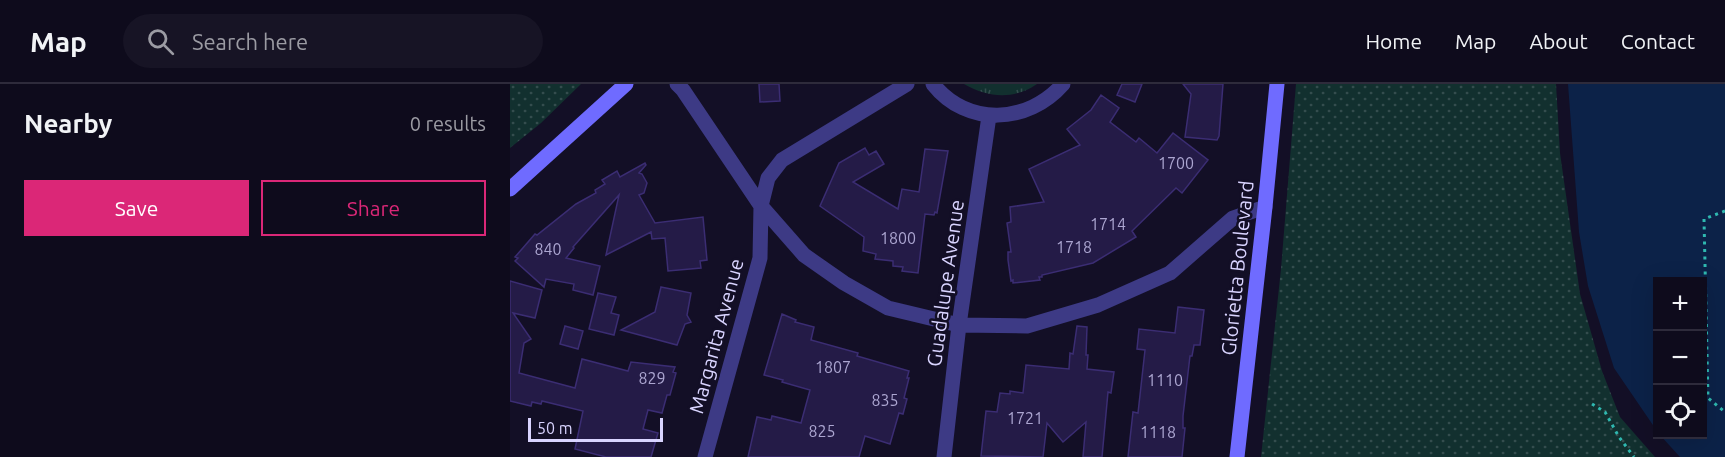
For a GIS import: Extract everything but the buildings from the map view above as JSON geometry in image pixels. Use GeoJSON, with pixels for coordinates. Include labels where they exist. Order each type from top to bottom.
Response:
{"type":"FeatureCollection","features":[{"type":"Feature","properties":{"kind":"street"},"geometry":{"type":"LineString","coordinates":[[510,189],[626,84]]}},
{"type":"Feature","properties":{"kind":"street"},"geometry":{"type":"LineString","coordinates":[[677,84],[761,206],[804,255],[844,283],[888,308],[959,325],[1027,326],[1098,305],[1170,273],[1233,218],[1265,207]]}},
{"type":"Feature","properties":{"kind":"street","name":"Margarita Avenue"},"geometry":{"type":"LineString","coordinates":[[705,457],[760,258],[761,206],[768,177],[782,160],[907,84]]}},
{"type":"Feature","properties":{"kind":"street"},"geometry":{"type":"LineString","coordinates":[[933,84],[941,94],[964,109],[989,116],[1017,114],[1042,104],[1063,84]]}},
{"type":"Feature","properties":{"kind":"street","name":"Glorietta Boulevard"},"geometry":{"type":"LineString","coordinates":[[1236,457],[1277,84]]}},
{"type":"Feature","properties":{"kind":"street","name":"Guadalupe Avenue"},"geometry":{"type":"LineString","coordinates":[[944,457],[959,325],[989,116]]}},
{"type":"Feature","properties":{"kind":"path"},"geometry":{"type":"LineString","coordinates":[[1725,211],[1704,219],[1708,398],[1725,412]]}},
{"type":"Feature","properties":{"kind":"path"},"geometry":{"type":"LineString","coordinates":[[1592,404],[1605,412],[1634,457]]}},
{"type":"Feature","properties":{"kind":"green space"},"geometry":{"type":"Polygon","coordinates":[[[510,84],[581,84],[541,123],[510,148],[510,84]]]}},
{"type":"Feature","properties":{"kind":"green space"},"geometry":{"type":"Polygon","coordinates":[[[964,84],[1037,84],[1019,93],[1001,95],[982,92],[964,84]]]}},
{"type":"Feature","properties":{"kind":"green space"},"geometry":{"type":"Polygon","coordinates":[[[1296,84],[1556,84],[1560,153],[1580,294],[1602,371],[1620,417],[1655,457],[1261,457],[1281,269],[1296,84]]]}},
{"type":"Feature","properties":{"kind":"water"},"geometry":{"type":"Polygon","coordinates":[[[1568,84],[1725,84],[1725,457],[1680,457],[1664,439],[1707,439],[1707,277],[1653,277],[1653,425],[1614,368],[1588,286],[1579,232],[1568,84]]]}}]}
